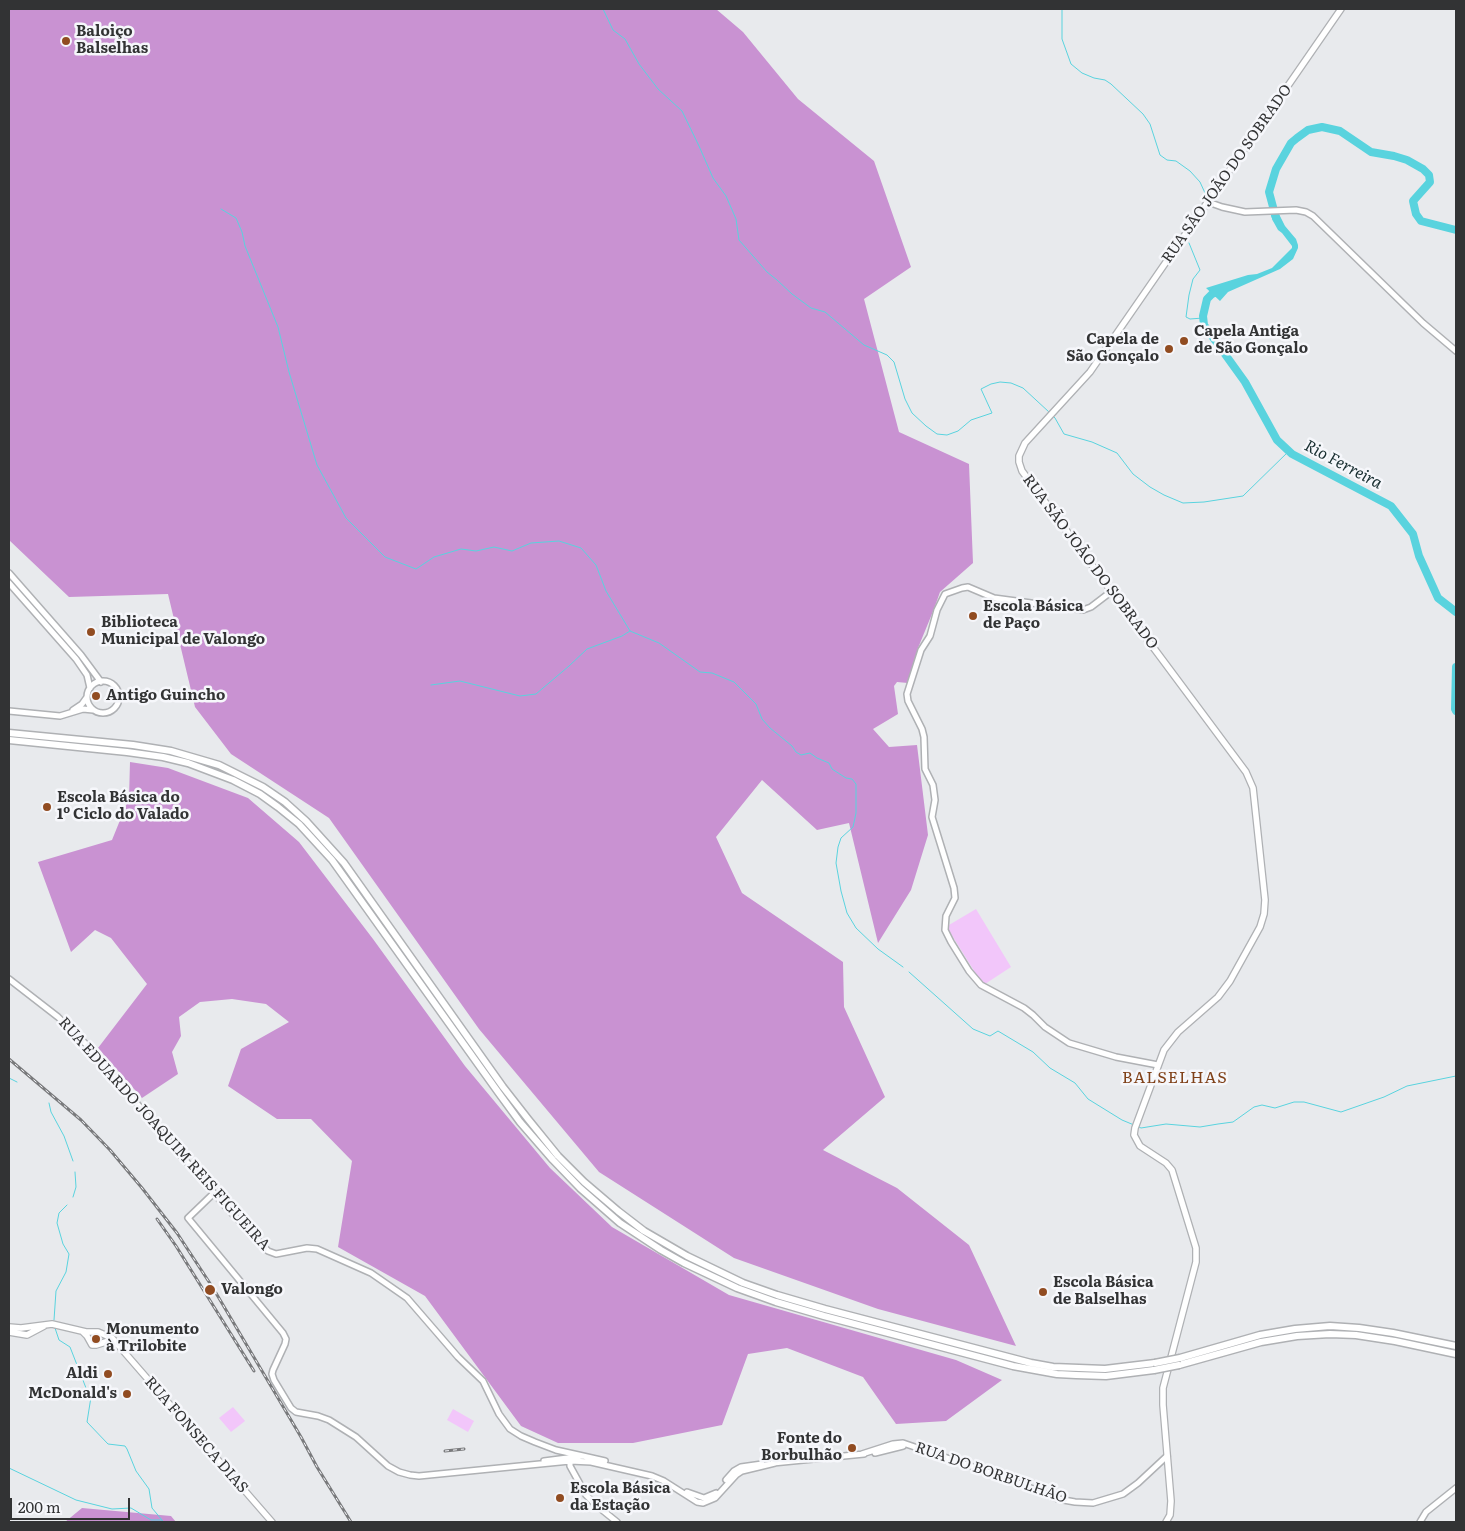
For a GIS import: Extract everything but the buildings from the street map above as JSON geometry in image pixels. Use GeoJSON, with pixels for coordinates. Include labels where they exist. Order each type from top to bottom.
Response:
{"type":"FeatureCollection","features":[{"type":"Feature","properties":{"kind":"highway"},"geometry":{"type":"LineString","coordinates":[[9,733],[132,745],[170,751],[219,765],[263,787],[285,802],[306,821],[344,863],[503,1087],[558,1156],[584,1182],[644,1231],[687,1256],[743,1283],[825,1309],[1031,1363],[1053,1367],[1105,1369],[1179,1366],[1261,1342],[1296,1336],[1330,1334],[1356,1335],[1394,1341],[1456,1354]]}},
{"type":"Feature","properties":{"kind":"highway"},"geometry":{"type":"LineString","coordinates":[[9,740],[127,752],[188,763],[233,780],[260,794],[278,807],[299,824],[332,860],[520,1122],[553,1160],[580,1188],[620,1222],[684,1263],[737,1288],[776,1302],[832,1318],[1013,1366],[1076,1376],[1106,1376],[1154,1367],[1260,1335],[1330,1326],[1393,1333],[1456,1346]]}},
{"type":"Feature","properties":{"kind":"main road","name":"RUA SÃO JOÃO DO SOBRADO"},"geometry":{"type":"LineString","coordinates":[[1167,1456],[1163,1388],[1195,1267],[1196,1248],[1172,1170],[1166,1163],[1140,1146],[1134,1135],[1135,1126],[1164,1050],[1173,1036],[1218,996],[1230,981],[1260,927],[1264,914],[1265,900],[1254,788],[1246,772],[1022,471],[1019,462],[1021,450],[1025,443],[1090,372],[1341,9]]}},
{"type":"Feature","properties":{"kind":"main road"},"geometry":{"type":"LineString","coordinates":[[9,1332],[27,1335],[48,1324]]}},
{"type":"Feature","properties":{"kind":"main road"},"geometry":{"type":"LineString","coordinates":[[22,1328],[48,1324],[97,1333],[102,1337],[100,1344]]}},
{"type":"Feature","properties":{"kind":"main road"},"geometry":{"type":"LineString","coordinates":[[9,1327],[31,1329],[35,1332]]}},
{"type":"Feature","properties":{"kind":"main road"},"geometry":{"type":"LineString","coordinates":[[81,1331],[92,1345],[96,1346],[109,1341],[120,1348]]}},
{"type":"Feature","properties":{"kind":"main road"},"geometry":{"type":"LineString","coordinates":[[88,1339],[90,1335],[97,1333]]}},
{"type":"Feature","properties":{"kind":"main road","name":"RUA FONSECA DIAS"},"geometry":{"type":"LineString","coordinates":[[97,1333],[112,1338],[272,1522]]}},
{"type":"Feature","properties":{"kind":"main road"},"geometry":{"type":"LineString","coordinates":[[1166,1522],[1170,1515],[1171,1501],[1167,1456]]}},
{"type":"Feature","properties":{"kind":"street"},"geometry":{"type":"LineString","coordinates":[[1208,202],[1245,212],[1296,210],[1313,216],[1423,323],[1456,351]]}},
{"type":"Feature","properties":{"kind":"street"},"geometry":{"type":"LineString","coordinates":[[9,573],[81,655],[101,682]]}},
{"type":"Feature","properties":{"kind":"street"},"geometry":{"type":"LineString","coordinates":[[9,583],[76,659],[87,675],[90,688]]}},
{"type":"Feature","properties":{"kind":"street"},"geometry":{"type":"LineString","coordinates":[[1112,591],[1089,608],[1083,610],[994,598],[968,587],[952,590],[941,599],[930,636],[921,650],[906,694],[924,737],[925,769],[933,786],[935,800],[932,817],[954,888],[955,898],[946,916],[945,930],[969,971],[981,985],[1024,1008],[1045,1027],[1069,1043],[1116,1057],[1158,1065]]}},
{"type":"Feature","properties":{"kind":"street"},"geometry":{"type":"LineString","coordinates":[[101,682],[107,682],[118,692],[118,702],[115,707],[107,712],[84,709],[60,716],[9,710],[67,712],[78,707],[87,696],[90,688],[101,682]]}},
{"type":"Feature","properties":{"kind":"street"},"geometry":{"type":"LineString","coordinates":[[87,696],[89,705],[93,710]]}},
{"type":"Feature","properties":{"kind":"street","name":"RUA EDUARDO JOAQUIM REIS FIGUEIRA"},"geometry":{"type":"LineString","coordinates":[[9,979],[58,1017],[90,1048],[155,1126],[270,1253],[276,1254],[307,1248],[317,1249],[371,1273],[407,1298],[458,1357],[484,1381],[499,1414],[510,1428],[521,1436],[552,1450]]}},
{"type":"Feature","properties":{"kind":"street"},"geometry":{"type":"LineString","coordinates":[[214,1193],[188,1218],[283,1333],[286,1339],[272,1374],[291,1408],[296,1412],[326,1419],[356,1437],[388,1466],[410,1475],[436,1475],[569,1459]]}},
{"type":"Feature","properties":{"kind":"street","name":"RUA DO BORBULHÃO"},"geometry":{"type":"LineString","coordinates":[[583,1459],[652,1476],[673,1486],[697,1502],[708,1502],[715,1498],[742,1471],[775,1463],[862,1454],[893,1444],[903,1443],[1003,1476],[1058,1499],[1093,1503],[1123,1494],[1157,1467],[1167,1456]]}},
{"type":"Feature","properties":{"kind":"street"},"geometry":{"type":"LineString","coordinates":[[552,1450],[560,1458]]}},
{"type":"Feature","properties":{"kind":"street"},"geometry":{"type":"LineString","coordinates":[[552,1450],[583,1459]]}},
{"type":"Feature","properties":{"kind":"street"},"geometry":{"type":"LineString","coordinates":[[552,1450],[569,1459],[576,1471],[580,1484]]}},
{"type":"Feature","properties":{"kind":"street"},"geometry":{"type":"LineString","coordinates":[[548,1460],[552,1457],[552,1450]]}},
{"type":"Feature","properties":{"kind":"street"},"geometry":{"type":"LineString","coordinates":[[512,1467],[560,1458],[583,1459]]}},
{"type":"Feature","properties":{"kind":"street"},"geometry":{"type":"LineString","coordinates":[[569,1459],[570,1466],[586,1495],[617,1522]]}},
{"type":"Feature","properties":{"kind":"street"},"geometry":{"type":"LineString","coordinates":[[576,1471],[583,1459]]}},
{"type":"Feature","properties":{"kind":"street"},"geometry":{"type":"LineString","coordinates":[[1157,1467],[1168,1467]]}},
{"type":"Feature","properties":{"kind":"street"},"geometry":{"type":"LineString","coordinates":[[1420,1522],[1426,1512],[1456,1488]]}},
{"type":"Feature","properties":{"kind":"shaded area"},"geometry":{"type":"Polygon","coordinates":[[[9,9],[716,9],[743,32],[798,99],[874,161],[911,267],[864,299],[899,432],[969,464],[973,563],[940,592],[918,648],[908,683],[897,682],[894,686],[898,714],[873,729],[889,747],[917,745],[928,835],[911,890],[878,943],[849,823],[817,830],[762,780],[716,837],[742,893],[843,962],[844,1007],[885,1097],[823,1150],[897,1188],[969,1245],[1016,1346],[878,1309],[734,1258],[599,1172],[479,1029],[329,818],[231,754],[195,707],[168,594],[69,597],[9,540],[9,9]]]}},
{"type":"Feature","properties":{"kind":"shaded area"},"geometry":{"type":"Polygon","coordinates":[[[130,762],[168,768],[248,798],[299,842],[373,939],[465,1066],[550,1168],[612,1227],[729,1295],[956,1360],[1002,1380],[946,1421],[896,1424],[863,1377],[787,1348],[748,1354],[722,1425],[633,1443],[558,1443],[521,1426],[425,1296],[338,1247],[352,1161],[311,1119],[277,1119],[228,1086],[241,1049],[289,1022],[266,1004],[232,999],[200,1002],[179,1017],[181,1036],[172,1052],[178,1074],[142,1098],[98,1048],[147,984],[111,938],[95,930],[71,952],[38,862],[112,840],[129,798],[130,762]]]}},
{"type":"Feature","properties":{"kind":"shaded area"},"geometry":{"type":"Polygon","coordinates":[[[976,909],[1011,967],[985,984],[981,982],[948,929],[949,925],[976,909]]]}},
{"type":"Feature","properties":{"kind":"shaded area"},"geometry":{"type":"Polygon","coordinates":[[[233,1407],[245,1421],[231,1432],[219,1418],[233,1407]]]}},
{"type":"Feature","properties":{"kind":"shaded area"},"geometry":{"type":"Polygon","coordinates":[[[453,1409],[474,1421],[468,1432],[447,1420],[453,1409]]]}},
{"type":"Feature","properties":{"kind":"shaded area"},"geometry":{"type":"Polygon","coordinates":[[[82,1508],[171,1516],[176,1522],[65,1522],[82,1508]]]}},
{"type":"Feature","properties":{"kind":"water"},"geometry":{"type":"Polygon","coordinates":[[[1278,212],[1298,245],[1293,259],[1280,269],[1228,292],[1220,301],[1206,288],[1272,268],[1292,248],[1278,230],[1270,213],[1278,212]]]}},
{"type":"Feature","properties":{"kind":"waterway"},"geometry":{"type":"LineString","coordinates":[[603,9],[613,30],[625,39],[639,64],[658,89],[682,111],[713,178],[726,196],[736,219],[739,240],[767,272],[792,294],[811,308],[825,312],[864,345],[887,355],[894,362],[905,399],[912,413],[926,426],[937,434],[947,435],[958,431],[971,420],[992,413],[981,389],[1000,382],[1011,383],[1023,388],[1049,412]]}},
{"type":"Feature","properties":{"kind":"waterway"},"geometry":{"type":"LineString","coordinates":[[1062,9],[1062,39],[1071,64],[1082,73],[1105,80],[1111,84],[1143,114],[1150,124],[1160,155],[1167,160],[1176,161],[1190,171],[1200,182],[1205,197]]}},
{"type":"Feature","properties":{"kind":"waterway","name":"Rio Ferreira"},"geometry":{"type":"LineString","coordinates":[[1276,218],[1269,192],[1276,169],[1291,143],[1308,130],[1322,127],[1340,131],[1371,152],[1407,160],[1423,169],[1429,175],[1430,182],[1413,201],[1416,214],[1421,221],[1456,230]]}},
{"type":"Feature","properties":{"kind":"waterway"},"geometry":{"type":"LineString","coordinates":[[1193,218],[1202,204]]}},
{"type":"Feature","properties":{"kind":"waterway"},"geometry":{"type":"LineString","coordinates":[[221,209],[236,218],[242,232],[245,246],[278,327],[289,372],[317,465],[346,518],[385,557],[416,569],[434,557],[461,549],[476,551],[494,547],[512,551],[531,543],[559,541],[581,548],[596,565],[606,591],[630,631],[659,643],[700,672],[712,673],[734,682],[756,704],[762,719],[792,746],[796,752],[801,755],[810,753],[829,763],[832,769],[846,778],[852,779],[856,784],[856,813],[853,827],[841,838],[838,847],[836,863],[841,891],[847,913],[856,928],[878,949],[903,967]]}},
{"type":"Feature","properties":{"kind":"waterway"},"geometry":{"type":"LineString","coordinates":[[1183,232],[1189,223]]}},
{"type":"Feature","properties":{"kind":"waterway"},"geometry":{"type":"LineString","coordinates":[[1189,243],[1200,270],[1193,279],[1186,317],[1190,319],[1203,318]]}},
{"type":"Feature","properties":{"kind":"waterway","name":"Rio Ferreira"},"geometry":{"type":"LineString","coordinates":[[1220,291],[1212,294],[1207,299],[1203,316],[1204,325],[1245,382],[1277,440],[1292,454],[1391,506],[1413,534],[1419,556],[1438,598],[1456,612]]}},
{"type":"Feature","properties":{"kind":"waterway"},"geometry":{"type":"LineString","coordinates":[[1052,415],[1064,434],[1092,442],[1117,453],[1133,474],[1150,487],[1183,503],[1243,496],[1289,451]]}},
{"type":"Feature","properties":{"kind":"waterway"},"geometry":{"type":"LineString","coordinates":[[431,685],[460,681],[520,696],[536,694],[587,649],[622,636],[630,631]]}},
{"type":"Feature","properties":{"kind":"waterway","name":"Rio Ferreira"},"geometry":{"type":"LineString","coordinates":[[1456,667],[1456,711]]}},
{"type":"Feature","properties":{"kind":"waterway"},"geometry":{"type":"LineString","coordinates":[[909,972],[973,1029],[990,1036],[998,1031],[1033,1052],[1050,1068],[1075,1083],[1088,1099],[1122,1120],[1134,1125]]}},
{"type":"Feature","properties":{"kind":"waterway"},"geometry":{"type":"LineString","coordinates":[[1137,1126],[1141,1128],[1166,1124],[1200,1127],[1233,1122],[1254,1107],[1262,1105],[1275,1108],[1294,1102],[1304,1102],[1341,1112],[1384,1097],[1407,1086],[1456,1076]]}},
{"type":"Feature","properties":{"kind":"waterway"},"geometry":{"type":"LineString","coordinates":[[9,1078],[17,1082]]}},
{"type":"Feature","properties":{"kind":"waterway"},"geometry":{"type":"LineString","coordinates":[[49,1103],[51,1112],[64,1136],[73,1161]]}},
{"type":"Feature","properties":{"kind":"waterway"},"geometry":{"type":"LineString","coordinates":[[73,1197],[76,1187],[75,1172]]}},
{"type":"Feature","properties":{"kind":"waterway"},"geometry":{"type":"LineString","coordinates":[[54,1320],[56,1291],[66,1272],[69,1254],[63,1244],[57,1223],[59,1213],[67,1205]]}},
{"type":"Feature","properties":{"kind":"waterway"},"geometry":{"type":"LineString","coordinates":[[55,1328],[59,1340],[70,1347],[91,1397],[87,1422],[108,1444],[125,1446],[136,1471],[149,1489],[152,1508],[162,1520]]}},
{"type":"Feature","properties":{"kind":"waterway"},"geometry":{"type":"LineString","coordinates":[[9,1468],[76,1500],[112,1509],[131,1508],[151,1520],[162,1520],[163,1522]]}},
{"type":"Feature","properties":{"kind":"railway"},"geometry":{"type":"LineString","coordinates":[[9,1059],[81,1120],[110,1150],[177,1233],[213,1288],[351,1522]]}},
{"type":"Feature","properties":{"kind":"railway"},"geometry":{"type":"LineString","coordinates":[[157,1219],[254,1371]]}},
{"type":"Feature","properties":{"kind":"railway"},"geometry":{"type":"LineString","coordinates":[[445,1451],[464,1449]]}},
{"type":"Feature","properties":{"kind":"place","name":"Baloiço Balselhas"},"geometry":{"type":"Point","coordinates":[66,41]}},
{"type":"Feature","properties":{"kind":"place","name":"Capela Antiga de São Gonçalo"},"geometry":{"type":"Point","coordinates":[1184,341]}},
{"type":"Feature","properties":{"kind":"place","name":"Capela de São Gonçalo"},"geometry":{"type":"Point","coordinates":[1169,349]}},
{"type":"Feature","properties":{"kind":"place","name":"Escola Básica de Paço"},"geometry":{"type":"Point","coordinates":[973,616]}},
{"type":"Feature","properties":{"kind":"place","name":"Biblioteca Municipal de Valongo"},"geometry":{"type":"Point","coordinates":[91,632]}},
{"type":"Feature","properties":{"kind":"place","name":"Antigo Guincho"},"geometry":{"type":"Point","coordinates":[96,696]}},
{"type":"Feature","properties":{"kind":"place","name":"Escola Básica do 1º Ciclo do Valado"},"geometry":{"type":"Point","coordinates":[47,807]}},
{"type":"Feature","properties":{"kind":"place","name":"Valongo"},"geometry":{"type":"Point","coordinates":[210,1290]}},
{"type":"Feature","properties":{"kind":"place","name":"Escola Básica de Balselhas"},"geometry":{"type":"Point","coordinates":[1043,1292]}},
{"type":"Feature","properties":{"kind":"place","name":"Monumento à Trilobite"},"geometry":{"type":"Point","coordinates":[96,1339]}},
{"type":"Feature","properties":{"kind":"place","name":"Aldi"},"geometry":{"type":"Point","coordinates":[108,1374]}},
{"type":"Feature","properties":{"kind":"place","name":"McDonald's"},"geometry":{"type":"Point","coordinates":[127,1394]}},
{"type":"Feature","properties":{"kind":"place","name":"Fonte do Borbulhão"},"geometry":{"type":"Point","coordinates":[852,1448]}},
{"type":"Feature","properties":{"kind":"place","name":"Escola Básica da Estação"},"geometry":{"type":"Point","coordinates":[560,1498]}},
{"type":"Feature","properties":{"kind":"district","name":"BALSELHAS"},"geometry":{"type":"Point","coordinates":[1175,1078]}}]}
